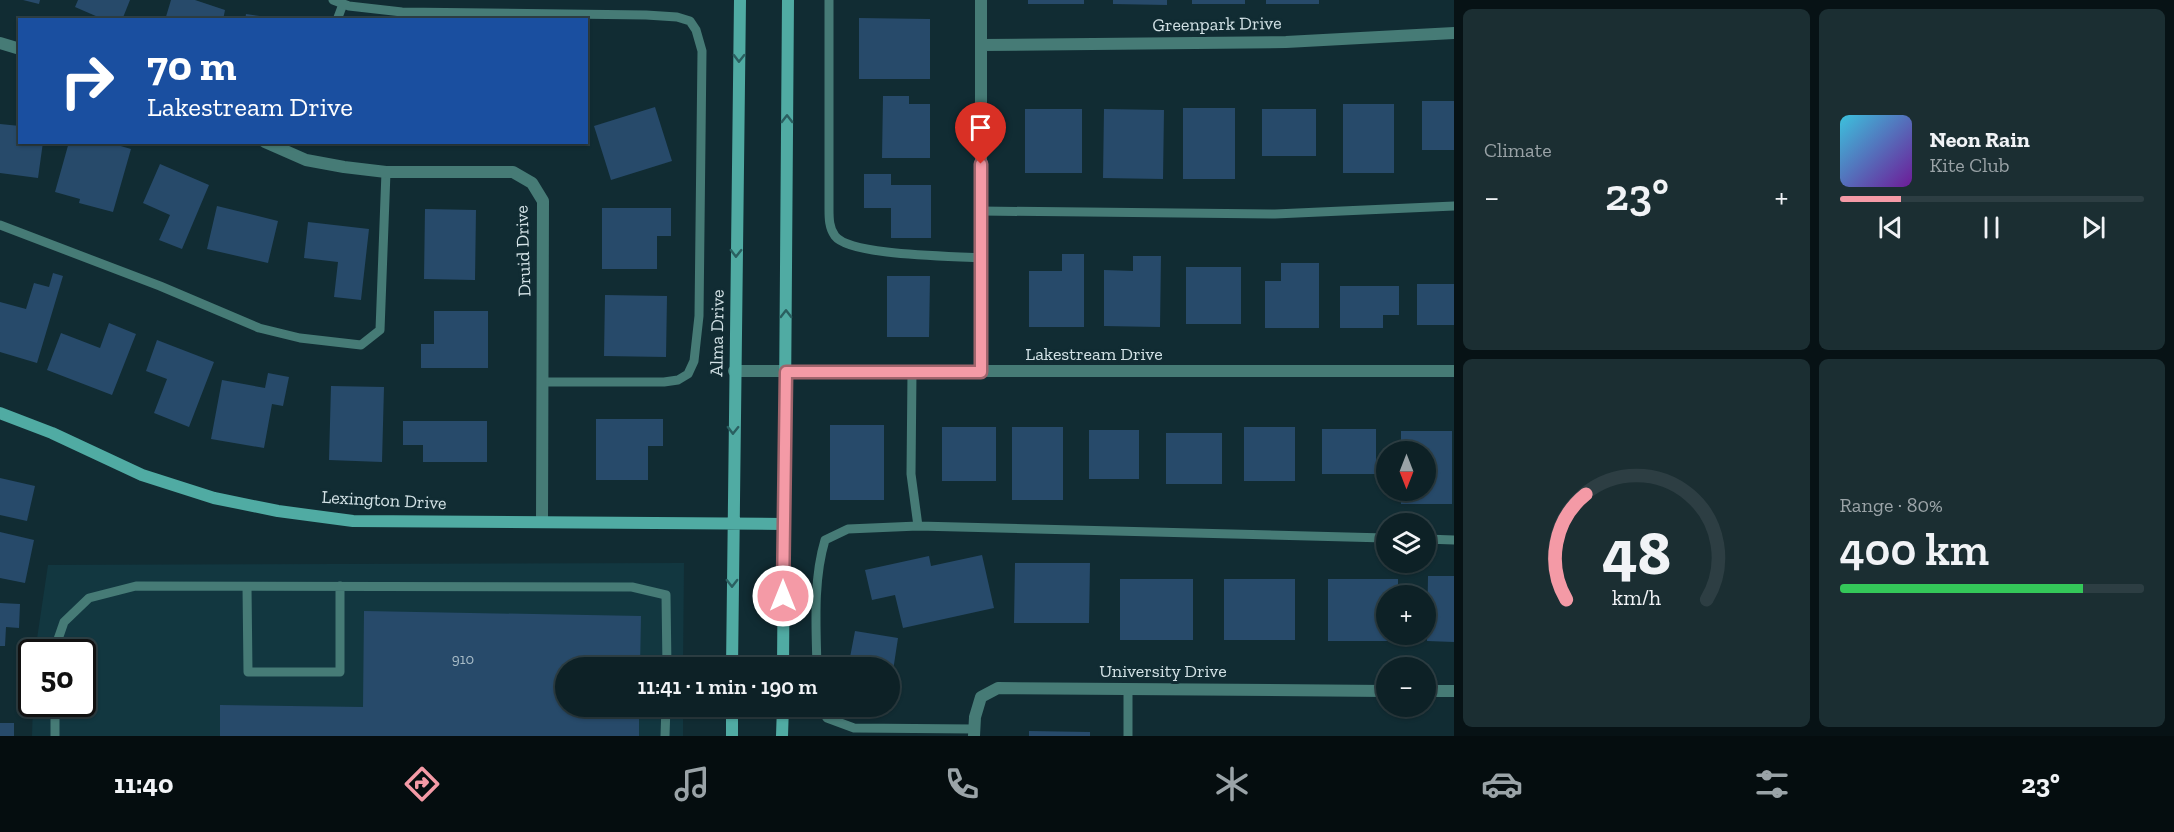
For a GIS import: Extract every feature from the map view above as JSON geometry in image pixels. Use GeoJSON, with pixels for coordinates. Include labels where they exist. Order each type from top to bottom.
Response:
{"type":"FeatureCollection","features":[{"type":"Feature","properties":{"kind":"main road","name":"Alma Drive"},"geometry":{"type":"LineString","coordinates":[[732,657],[740,0]]}},
{"type":"Feature","properties":{"kind":"main road"},"geometry":{"type":"LineString","coordinates":[[783,657],[788,0]]}},
{"type":"Feature","properties":{"kind":"main road","name":"Lexington Drive"},"geometry":{"type":"LineString","coordinates":[[0,413],[52,433],[142,475],[214,498],[278,511],[353,521],[784,524]]}},
{"type":"Feature","properties":{"kind":"main road"},"geometry":{"type":"LineString","coordinates":[[732,717],[732,736]]}},
{"type":"Feature","properties":{"kind":"main road"},"geometry":{"type":"LineString","coordinates":[[782,736],[783,717]]}},
{"type":"Feature","properties":{"kind":"street"},"geometry":{"type":"LineString","coordinates":[[981,0],[981,372]]}},
{"type":"Feature","properties":{"kind":"street","name":"Greenpark Drive"},"geometry":{"type":"LineString","coordinates":[[981,45],[1286,42],[1454,33]]}},
{"type":"Feature","properties":{"kind":"street"},"geometry":{"type":"LineString","coordinates":[[0,43],[18,48]]}},
{"type":"Feature","properties":{"kind":"street","name":"Druid Drive"},"geometry":{"type":"LineString","coordinates":[[284,146],[306,159],[386,172],[513,172],[532,183],[543,201],[542,522]]}},
{"type":"Feature","properties":{"kind":"street","name":"Lakestream Drive"},"geometry":{"type":"LineString","coordinates":[[734,371],[1454,372]]}},
{"type":"Feature","properties":{"kind":"street","name":"University Drive"},"geometry":{"type":"LineString","coordinates":[[974,733],[975,717],[981,698],[998,688],[1376,691]]}},
{"type":"Feature","properties":{"kind":"street"},"geometry":{"type":"LineString","coordinates":[[1436,691],[1454,691]]}},
{"type":"Feature","properties":{"kind":"lane"},"geometry":{"type":"LineString","coordinates":[[333,0],[343,4],[402,12],[677,17],[690,21],[696,30],[702,51],[699,316],[694,361],[688,374],[678,380],[636,383],[543,381]]}},
{"type":"Feature","properties":{"kind":"lane"},"geometry":{"type":"LineString","coordinates":[[829,0],[829,209],[830,226],[835,237],[849,246],[870,250],[981,258]]}},
{"type":"Feature","properties":{"kind":"lane"},"geometry":{"type":"LineString","coordinates":[[338,18],[343,4]]}},
{"type":"Feature","properties":{"kind":"lane"},"geometry":{"type":"LineString","coordinates":[[0,225],[120,270],[259,328],[300,338],[361,345],[380,330],[386,172]]}},
{"type":"Feature","properties":{"kind":"lane"},"geometry":{"type":"LineString","coordinates":[[981,211],[1275,214],[1454,206]]}},
{"type":"Feature","properties":{"kind":"lane"},"geometry":{"type":"LineString","coordinates":[[912,372],[911,474],[918,526]]}},
{"type":"Feature","properties":{"kind":"lane"},"geometry":{"type":"LineString","coordinates":[[817,657],[818,562],[825,540],[848,529],[918,526],[1376,538]]}},
{"type":"Feature","properties":{"kind":"lane"},"geometry":{"type":"LineString","coordinates":[[1436,539],[1454,540]]}},
{"type":"Feature","properties":{"kind":"lane"},"geometry":{"type":"LineString","coordinates":[[58,639],[64,622],[89,598],[136,586],[632,587],[666,594],[667,657]]}},
{"type":"Feature","properties":{"kind":"lane"},"geometry":{"type":"LineString","coordinates":[[247,587],[248,672],[340,672],[340,586]]}},
{"type":"Feature","properties":{"kind":"lane"},"geometry":{"type":"LineString","coordinates":[[1128,689],[1128,736]]}},
{"type":"Feature","properties":{"kind":"lane"},"geometry":{"type":"LineString","coordinates":[[55,717],[55,736]]}},
{"type":"Feature","properties":{"kind":"lane"},"geometry":{"type":"LineString","coordinates":[[666,717],[666,736]]}},
{"type":"Feature","properties":{"kind":"lane"},"geometry":{"type":"LineString","coordinates":[[826,717],[854,728],[974,733]]}},
{"type":"Feature","properties":{"kind":"shaded area"},"geometry":{"type":"Polygon","coordinates":[[[684,563],[683,657],[555,657],[555,717],[683,717],[683,736],[32,736],[33,717],[96,717],[96,639],[37,639],[48,565],[684,563]]]}},
{"type":"Feature","properties":{"kind":"building"},"geometry":{"type":"Polygon","coordinates":[[[23,0],[40,0],[39,4],[23,0]]]}},
{"type":"Feature","properties":{"kind":"building"},"geometry":{"type":"Polygon","coordinates":[[[78,0],[130,0],[123,18],[100,18],[75,7],[78,0]]]}},
{"type":"Feature","properties":{"kind":"building"},"geometry":{"type":"Polygon","coordinates":[[[171,0],[195,0],[225,10],[223,18],[166,18],[171,0]]]}},
{"type":"Feature","properties":{"kind":"building"},"geometry":{"type":"Polygon","coordinates":[[[1028,0],[1084,0],[1084,4],[1028,4],[1028,0]]]}},
{"type":"Feature","properties":{"kind":"building"},"geometry":{"type":"Polygon","coordinates":[[[1113,0],[1167,0],[1167,5],[1113,4],[1113,0]]]}},
{"type":"Feature","properties":{"kind":"building"},"geometry":{"type":"Polygon","coordinates":[[[1192,0],[1245,0],[1245,4],[1192,4],[1192,0]]]}},
{"type":"Feature","properties":{"kind":"building"},"geometry":{"type":"Polygon","coordinates":[[[1266,0],[1319,0],[1319,4],[1266,4],[1266,0]]]}},
{"type":"Feature","properties":{"kind":"building"},"geometry":{"type":"Polygon","coordinates":[[[246,14],[274,18],[245,18],[246,14]]]}},
{"type":"Feature","properties":{"kind":"building"},"geometry":{"type":"Polygon","coordinates":[[[859,18],[930,19],[930,79],[859,79],[859,18]]]}},
{"type":"Feature","properties":{"kind":"building"},"geometry":{"type":"Polygon","coordinates":[[[883,96],[909,96],[909,104],[930,104],[930,158],[882,158],[883,96]]]}},
{"type":"Feature","properties":{"kind":"building"},"geometry":{"type":"Polygon","coordinates":[[[1422,101],[1454,101],[1454,150],[1422,150],[1422,101]]]}},
{"type":"Feature","properties":{"kind":"building"},"geometry":{"type":"Polygon","coordinates":[[[1343,104],[1394,104],[1394,173],[1343,173],[1343,104]]]}},
{"type":"Feature","properties":{"kind":"building"},"geometry":{"type":"Polygon","coordinates":[[[655,107],[672,161],[611,180],[594,126],[655,107]]]}},
{"type":"Feature","properties":{"kind":"building"},"geometry":{"type":"Polygon","coordinates":[[[1183,108],[1235,108],[1235,179],[1183,179],[1183,108]]]}},
{"type":"Feature","properties":{"kind":"building"},"geometry":{"type":"Polygon","coordinates":[[[1025,109],[1082,109],[1082,173],[1025,173],[1025,109]]]}},
{"type":"Feature","properties":{"kind":"building"},"geometry":{"type":"Polygon","coordinates":[[[1104,109],[1164,110],[1163,179],[1103,178],[1104,109]]]}},
{"type":"Feature","properties":{"kind":"building"},"geometry":{"type":"Polygon","coordinates":[[[1262,109],[1316,109],[1316,156],[1262,156],[1262,109]]]}},
{"type":"Feature","properties":{"kind":"building"},"geometry":{"type":"Polygon","coordinates":[[[0,124],[18,126],[18,144],[43,144],[38,178],[0,173],[0,124]]]}},
{"type":"Feature","properties":{"kind":"building"},"geometry":{"type":"Polygon","coordinates":[[[68,144],[114,144],[131,149],[113,212],[79,203],[80,199],[55,192],[68,144]]]}},
{"type":"Feature","properties":{"kind":"building"},"geometry":{"type":"Polygon","coordinates":[[[160,164],[209,185],[182,249],[159,240],[170,215],[143,203],[160,164]]]}},
{"type":"Feature","properties":{"kind":"building"},"geometry":{"type":"Polygon","coordinates":[[[864,174],[891,174],[891,185],[931,185],[931,238],[891,238],[891,208],[864,208],[864,174]]]}},
{"type":"Feature","properties":{"kind":"building"},"geometry":{"type":"Polygon","coordinates":[[[217,206],[278,221],[268,263],[207,249],[217,206]]]}},
{"type":"Feature","properties":{"kind":"building"},"geometry":{"type":"Polygon","coordinates":[[[602,208],[671,208],[671,236],[657,236],[657,269],[602,269],[602,208]]]}},
{"type":"Feature","properties":{"kind":"building"},"geometry":{"type":"Polygon","coordinates":[[[425,209],[476,210],[475,280],[424,279],[425,209]]]}},
{"type":"Feature","properties":{"kind":"building"},"geometry":{"type":"Polygon","coordinates":[[[308,222],[369,229],[361,300],[334,297],[338,262],[304,258],[308,222]]]}},
{"type":"Feature","properties":{"kind":"building"},"geometry":{"type":"Polygon","coordinates":[[[1062,254],[1084,254],[1084,327],[1029,327],[1029,271],[1062,271],[1062,254]]]}},
{"type":"Feature","properties":{"kind":"building"},"geometry":{"type":"Polygon","coordinates":[[[1133,256],[1161,256],[1160,327],[1104,326],[1104,270],[1133,271],[1133,256]]]}},
{"type":"Feature","properties":{"kind":"building"},"geometry":{"type":"Polygon","coordinates":[[[1281,263],[1319,263],[1319,328],[1265,328],[1265,281],[1281,281],[1281,263]]]}},
{"type":"Feature","properties":{"kind":"building"},"geometry":{"type":"Polygon","coordinates":[[[1186,267],[1241,267],[1241,324],[1186,324],[1186,267]]]}},
{"type":"Feature","properties":{"kind":"building"},"geometry":{"type":"Polygon","coordinates":[[[53,273],[63,276],[37,363],[0,352],[0,302],[26,309],[34,283],[49,287],[53,273]]]}},
{"type":"Feature","properties":{"kind":"building"},"geometry":{"type":"Polygon","coordinates":[[[887,276],[930,276],[929,337],[887,337],[887,276]]]}},
{"type":"Feature","properties":{"kind":"building"},"geometry":{"type":"Polygon","coordinates":[[[1417,284],[1454,284],[1454,325],[1417,325],[1417,284]]]}},
{"type":"Feature","properties":{"kind":"building"},"geometry":{"type":"Polygon","coordinates":[[[1340,286],[1399,286],[1399,315],[1383,315],[1383,328],[1340,328],[1340,286]]]}},
{"type":"Feature","properties":{"kind":"building"},"geometry":{"type":"Polygon","coordinates":[[[605,295],[667,296],[666,357],[604,356],[605,295]]]}},
{"type":"Feature","properties":{"kind":"building"},"geometry":{"type":"Polygon","coordinates":[[[434,311],[488,311],[488,368],[421,368],[421,344],[434,344],[434,311]]]}},
{"type":"Feature","properties":{"kind":"building"},"geometry":{"type":"Polygon","coordinates":[[[109,323],[136,334],[112,395],[47,370],[61,333],[100,348],[109,323]]]}},
{"type":"Feature","properties":{"kind":"building"},"geometry":{"type":"Polygon","coordinates":[[[157,340],[214,362],[189,427],[154,413],[167,379],[146,371],[157,340]]]}},
{"type":"Feature","properties":{"kind":"building"},"geometry":{"type":"Polygon","coordinates":[[[268,373],[289,377],[283,406],[272,404],[264,448],[211,439],[222,380],[265,388],[268,373]]]}},
{"type":"Feature","properties":{"kind":"building"},"geometry":{"type":"Polygon","coordinates":[[[331,386],[384,387],[382,462],[329,460],[331,386]]]}},
{"type":"Feature","properties":{"kind":"building"},"geometry":{"type":"Polygon","coordinates":[[[596,419],[663,419],[663,446],[648,446],[648,480],[596,480],[596,419]]]}},
{"type":"Feature","properties":{"kind":"building"},"geometry":{"type":"Polygon","coordinates":[[[403,421],[487,421],[487,462],[423,462],[423,445],[403,445],[403,421]]]}},
{"type":"Feature","properties":{"kind":"building"},"geometry":{"type":"Polygon","coordinates":[[[830,425],[884,425],[884,500],[830,500],[830,425]]]}},
{"type":"Feature","properties":{"kind":"building"},"geometry":{"type":"Polygon","coordinates":[[[942,427],[996,427],[996,481],[942,481],[942,427]]]}},
{"type":"Feature","properties":{"kind":"building"},"geometry":{"type":"Polygon","coordinates":[[[1012,427],[1063,427],[1063,500],[1012,500],[1012,427]]]}},
{"type":"Feature","properties":{"kind":"building"},"geometry":{"type":"Polygon","coordinates":[[[1244,427],[1295,427],[1295,481],[1244,481],[1244,427]]]}},
{"type":"Feature","properties":{"kind":"building"},"geometry":{"type":"Polygon","coordinates":[[[1322,429],[1376,429],[1376,474],[1322,474],[1322,429]]]}},
{"type":"Feature","properties":{"kind":"building"},"geometry":{"type":"Polygon","coordinates":[[[1089,430],[1139,430],[1139,479],[1089,479],[1089,430]]]}},
{"type":"Feature","properties":{"kind":"building"},"geometry":{"type":"Polygon","coordinates":[[[1401,431],[1452,431],[1452,504],[1401,504],[1401,501],[1436,501],[1436,441],[1401,441],[1401,431]]]}},
{"type":"Feature","properties":{"kind":"building"},"geometry":{"type":"Polygon","coordinates":[[[1166,433],[1222,433],[1222,484],[1166,484],[1166,433]]]}},
{"type":"Feature","properties":{"kind":"building"},"geometry":{"type":"Polygon","coordinates":[[[0,478],[35,486],[27,521],[0,515],[0,478]]]}},
{"type":"Feature","properties":{"kind":"building"},"geometry":{"type":"Polygon","coordinates":[[[0,532],[34,540],[25,583],[0,578],[0,532]]]}},
{"type":"Feature","properties":{"kind":"building"},"geometry":{"type":"Polygon","coordinates":[[[982,555],[994,608],[903,628],[895,595],[872,600],[865,570],[929,556],[931,566],[982,555]]]}},
{"type":"Feature","properties":{"kind":"building"},"geometry":{"type":"Polygon","coordinates":[[[1015,563],[1090,563],[1089,623],[1014,623],[1015,563]]]}},
{"type":"Feature","properties":{"kind":"building"},"geometry":{"type":"Polygon","coordinates":[[[1428,576],[1454,576],[1454,642],[1436,641],[1436,585],[1428,585],[1428,576]]]}},
{"type":"Feature","properties":{"kind":"building"},"geometry":{"type":"Polygon","coordinates":[[[1120,579],[1193,579],[1193,640],[1120,640],[1120,579]]]}},
{"type":"Feature","properties":{"kind":"building"},"geometry":{"type":"Polygon","coordinates":[[[1224,579],[1295,579],[1295,640],[1224,640],[1224,579]]]}},
{"type":"Feature","properties":{"kind":"building"},"geometry":{"type":"Polygon","coordinates":[[[1328,579],[1398,579],[1398,585],[1376,585],[1376,641],[1328,641],[1328,579]]]}},
{"type":"Feature","properties":{"kind":"building"},"geometry":{"type":"Polygon","coordinates":[[[0,603],[20,604],[19,628],[6,627],[5,646],[0,646],[0,603]]]}},
{"type":"Feature","properties":{"kind":"building"},"geometry":{"type":"Polygon","coordinates":[[[364,611],[641,616],[640,657],[555,657],[555,717],[639,717],[639,736],[220,736],[220,705],[363,707],[364,611]]]}},
{"type":"Feature","properties":{"kind":"building"},"geometry":{"type":"Polygon","coordinates":[[[855,631],[898,638],[895,657],[850,657],[855,631]]]}},
{"type":"Feature","properties":{"kind":"building"},"geometry":{"type":"Polygon","coordinates":[[[0,723],[14,723],[14,736],[0,736],[0,723]]]}},
{"type":"Feature","properties":{"kind":"building"},"geometry":{"type":"Polygon","coordinates":[[[1029,731],[1090,732],[1090,736],[1029,736],[1029,731]]]}},
{"type":"Feature","properties":{"kind":"route"},"geometry":{"type":"LineString","coordinates":[[783,596],[786,372],[981,372],[981,164]]}}]}
